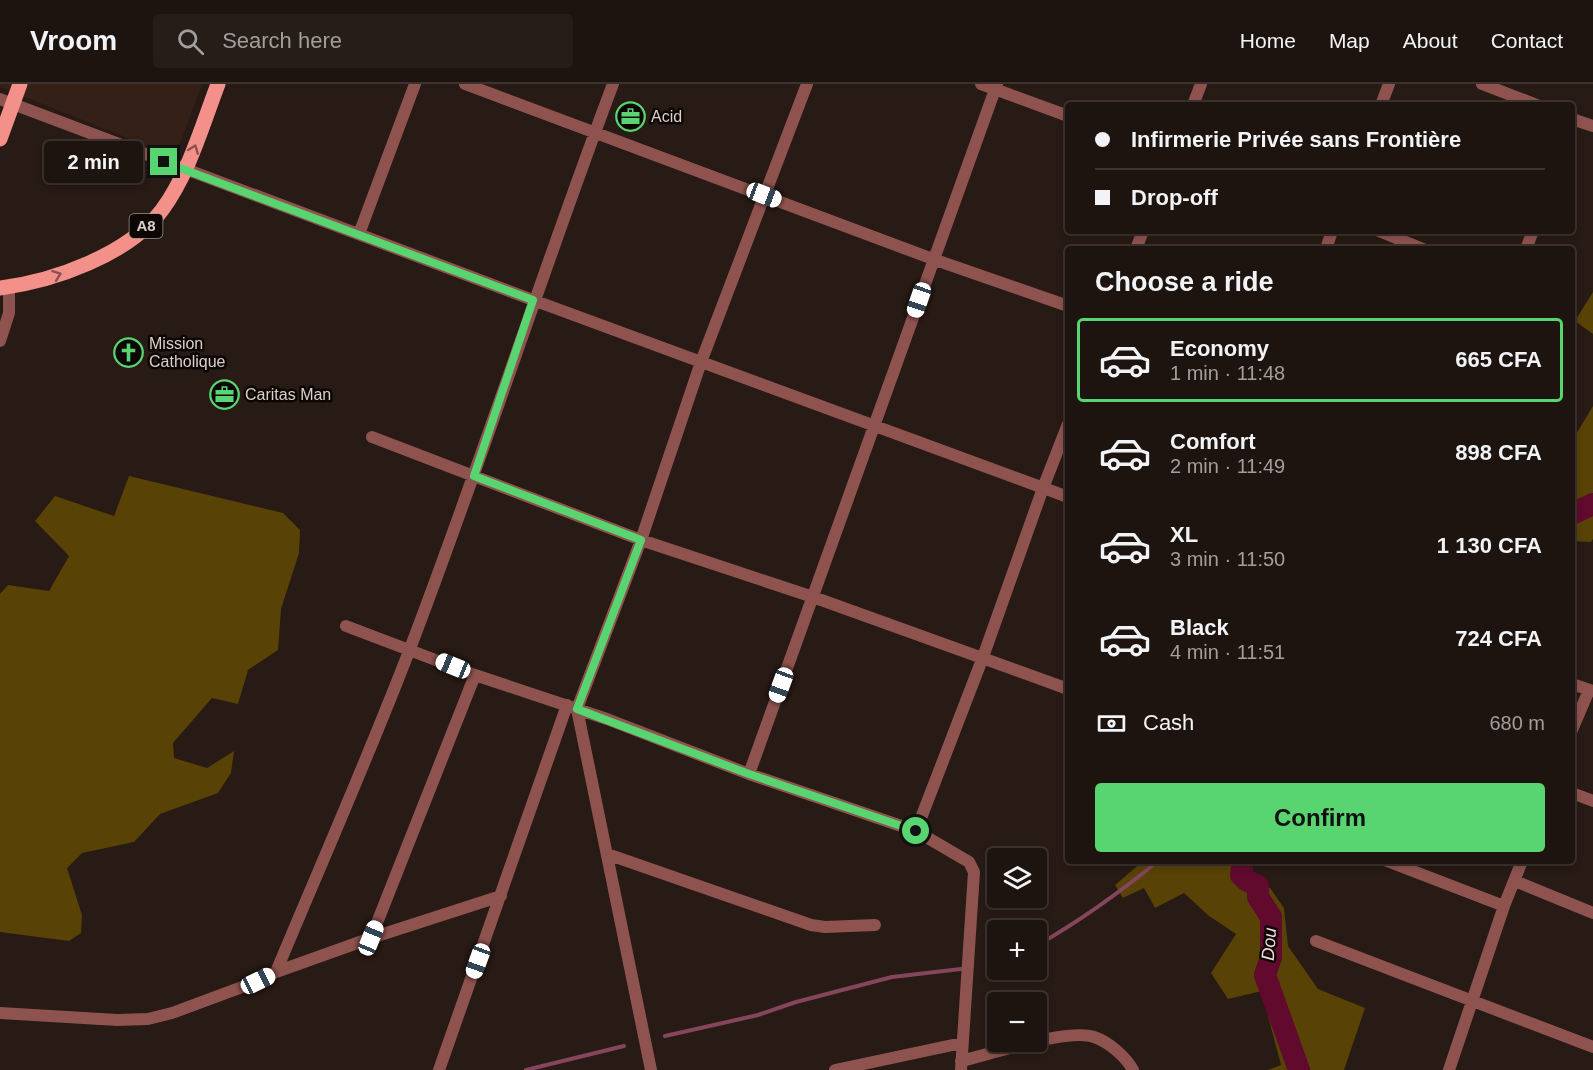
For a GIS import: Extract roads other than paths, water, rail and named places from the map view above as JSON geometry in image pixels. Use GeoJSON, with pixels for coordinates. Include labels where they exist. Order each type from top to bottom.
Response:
{"type":"FeatureCollection","features":[{"type":"Feature","properties":{"kind":"main road"},"geometry":{"type":"LineString","coordinates":[[0,139],[6,102],[20,84]]}},
{"type":"Feature","properties":{"kind":"main road","name":"A8"},"geometry":{"type":"LineString","coordinates":[[5,288],[54,277],[98,258],[134,238],[162,211],[186,170],[218,84]]}},
{"type":"Feature","properties":{"kind":"street"},"geometry":{"type":"LineString","coordinates":[[359,234],[415,84]]}},
{"type":"Feature","properties":{"kind":"street"},"geometry":{"type":"LineString","coordinates":[[465,84],[933,259],[1065,305]]}},
{"type":"Feature","properties":{"kind":"street"},"geometry":{"type":"LineString","coordinates":[[276,972],[410,649],[474,476],[533,300],[613,84]]}},
{"type":"Feature","properties":{"kind":"street"},"geometry":{"type":"LineString","coordinates":[[439,1070],[572,707],[641,540],[701,362],[807,84]]}},
{"type":"Feature","properties":{"kind":"street"},"geometry":{"type":"LineString","coordinates":[[981,84],[996,87],[1065,115]]}},
{"type":"Feature","properties":{"kind":"street"},"geometry":{"type":"LineString","coordinates":[[1194,102],[1201,84]]}},
{"type":"Feature","properties":{"kind":"street"},"geometry":{"type":"LineString","coordinates":[[1381,102],[1389,84]]}},
{"type":"Feature","properties":{"kind":"street"},"geometry":{"type":"LineString","coordinates":[[1482,84],[1529,102]]}},
{"type":"Feature","properties":{"kind":"street"},"geometry":{"type":"LineString","coordinates":[[749,774],[996,87]]}},
{"type":"Feature","properties":{"kind":"street"},"geometry":{"type":"LineString","coordinates":[[6,102],[533,300],[1065,495]]}},
{"type":"Feature","properties":{"kind":"street"},"geometry":{"type":"LineString","coordinates":[[1575,123],[1593,126]]}},
{"type":"Feature","properties":{"kind":"street"},"geometry":{"type":"LineString","coordinates":[[1386,234],[1416,246]]}},
{"type":"Feature","properties":{"kind":"street"},"geometry":{"type":"LineString","coordinates":[[0,341],[9,313],[5,288]]}},
{"type":"Feature","properties":{"kind":"street"},"geometry":{"type":"LineString","coordinates":[[916,831],[983,657],[1065,432]]}},
{"type":"Feature","properties":{"kind":"street"},"geometry":{"type":"LineString","coordinates":[[372,437],[641,540],[813,597],[1065,688]]}},
{"type":"Feature","properties":{"kind":"street"},"geometry":{"type":"LineString","coordinates":[[346,626],[475,675],[572,707],[749,774],[916,831],[969,862],[974,872],[961,1065],[1067,1035],[1094,1037],[1114,1050],[1129,1063],[1133,1070]]}},
{"type":"Feature","properties":{"kind":"street"},"geometry":{"type":"LineString","coordinates":[[371,938],[475,675]]}},
{"type":"Feature","properties":{"kind":"street"},"geometry":{"type":"LineString","coordinates":[[1575,685],[1591,691],[1575,724]]}},
{"type":"Feature","properties":{"kind":"street"},"geometry":{"type":"LineString","coordinates":[[572,707],[607,854],[651,1070]]}},
{"type":"Feature","properties":{"kind":"street"},"geometry":{"type":"LineString","coordinates":[[1575,794],[1593,801]]}},
{"type":"Feature","properties":{"kind":"street"},"geometry":{"type":"LineString","coordinates":[[607,854],[811,925],[825,927],[875,925]]}},
{"type":"Feature","properties":{"kind":"street"},"geometry":{"type":"LineString","coordinates":[[1395,864],[1504,906]]}},
{"type":"Feature","properties":{"kind":"street"},"geometry":{"type":"LineString","coordinates":[[1449,1070],[1504,906],[1521,864]]}},
{"type":"Feature","properties":{"kind":"street"},"geometry":{"type":"LineString","coordinates":[[1515,881],[1593,913]]}},
{"type":"Feature","properties":{"kind":"street"},"geometry":{"type":"LineString","coordinates":[[0,1013],[117,1020],[148,1019],[172,1013],[371,938],[501,896]]}},
{"type":"Feature","properties":{"kind":"street"},"geometry":{"type":"LineString","coordinates":[[1316,941],[1593,1047]]}},
{"type":"Feature","properties":{"kind":"street"},"geometry":{"type":"LineString","coordinates":[[835,1070],[962,1043]]}},
{"type":"Feature","properties":{"kind":"waterway","name":"Dou"},"geometry":{"type":"LineString","coordinates":[[1575,513],[1593,504]]}},
{"type":"Feature","properties":{"kind":"waterway"},"geometry":{"type":"LineString","coordinates":[[1047,939],[1099,906],[1154,864]]}},
{"type":"Feature","properties":{"kind":"waterway","name":"Dou"},"geometry":{"type":"LineString","coordinates":[[1243,864],[1241,875],[1258,886],[1258,897],[1271,917],[1271,957],[1265,975],[1299,1070]]}},
{"type":"Feature","properties":{"kind":"waterway"},"geometry":{"type":"LineString","coordinates":[[665,1036],[758,1015],[796,1002],[892,977],[961,969]]}},
{"type":"Feature","properties":{"kind":"waterway"},"geometry":{"type":"LineString","coordinates":[[526,1070],[624,1046]]}},
{"type":"Feature","properties":{"kind":"place","name":"Acid"},"geometry":{"type":"Point","coordinates":[630,116]}},
{"type":"Feature","properties":{"kind":"place","name":"Mission Catholique"},"geometry":{"type":"Point","coordinates":[128,352]}},
{"type":"Feature","properties":{"kind":"place","name":"Caritas Man"},"geometry":{"type":"Point","coordinates":[224,394]}}]}
